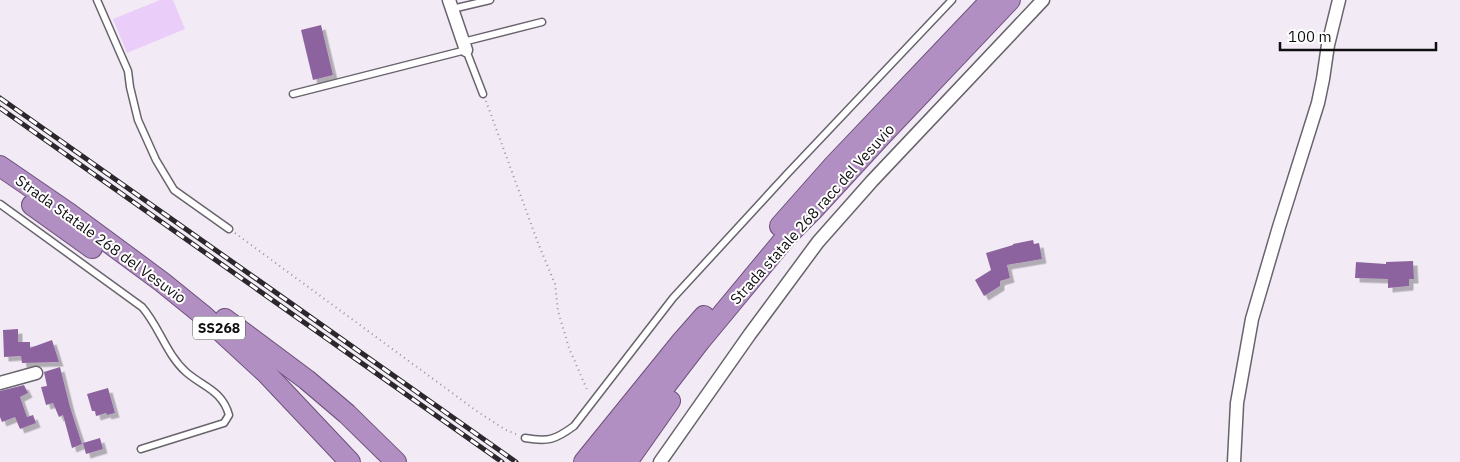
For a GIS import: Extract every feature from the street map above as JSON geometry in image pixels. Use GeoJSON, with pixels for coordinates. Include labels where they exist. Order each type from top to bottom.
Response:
{"type":"FeatureCollection","features":[{"type":"Feature","properties":{"kind":"highway"},"geometry":{"type":"LineString","coordinates":[[953,39],[982,0]]}},
{"type":"Feature","properties":{"kind":"highway","name":"Strada statale 268 racc del Vesuvio"},"geometry":{"type":"LineString","coordinates":[[601,462],[717,302],[785,220],[834,165],[991,0]]}},
{"type":"Feature","properties":{"kind":"highway","name":"Strada statale 268 racc del Vesuvio"},"geometry":{"type":"LineString","coordinates":[[607,462],[760,267],[875,141],[1010,0]]}},
{"type":"Feature","properties":{"kind":"highway","name":"Strada Statale 268 del Vesuvio"},"geometry":{"type":"LineString","coordinates":[[0,166],[70,214],[162,282],[204,316],[266,373],[350,462]]}},
{"type":"Feature","properties":{"kind":"highway","name":"Strada Statale 268 del Vesuvio"},"geometry":{"type":"LineString","coordinates":[[0,182],[154,293],[196,326],[257,382],[332,462]]}},
{"type":"Feature","properties":{"kind":"highway"},"geometry":{"type":"LineString","coordinates":[[627,462],[728,320],[812,211]]}},
{"type":"Feature","properties":{"kind":"highway"},"geometry":{"type":"LineString","coordinates":[[70,214],[132,250],[283,362],[341,409],[396,462]]}},
{"type":"Feature","properties":{"kind":"highway"},"geometry":{"type":"LineString","coordinates":[[584,462],[682,341],[717,302]]}},
{"type":"Feature","properties":{"kind":"street"},"geometry":{"type":"LineString","coordinates":[[660,462],[750,334],[818,242],[872,181],[1043,0]]}},
{"type":"Feature","properties":{"kind":"street"},"geometry":{"type":"LineString","coordinates":[[1234,462],[1237,404],[1252,319],[1318,103],[1324,79],[1328,44],[1339,0]]}},
{"type":"Feature","properties":{"kind":"street"},"geometry":{"type":"LineString","coordinates":[[451,5],[464,46]]}},
{"type":"Feature","properties":{"kind":"street"},"geometry":{"type":"LineString","coordinates":[[0,383],[36,373]]}},
{"type":"Feature","properties":{"kind":"lane"},"geometry":{"type":"LineString","coordinates":[[97,0],[128,70],[138,120],[156,160],[174,190],[229,229]]}},
{"type":"Feature","properties":{"kind":"lane"},"geometry":{"type":"LineString","coordinates":[[451,5],[490,0]]}},
{"type":"Feature","properties":{"kind":"lane"},"geometry":{"type":"LineString","coordinates":[[525,438],[540,441],[558,438],[574,426],[680,290],[867,88],[952,0]]}},
{"type":"Feature","properties":{"kind":"lane"},"geometry":{"type":"LineString","coordinates":[[293,94],[542,22]]}},
{"type":"Feature","properties":{"kind":"lane"},"geometry":{"type":"LineString","coordinates":[[464,46],[483,94]]}},
{"type":"Feature","properties":{"kind":"lane"},"geometry":{"type":"LineString","coordinates":[[0,204],[142,307],[150,315],[166,346],[185,371],[219,395],[226,405],[229,415],[224,423],[141,450]]}},
{"type":"Feature","properties":{"kind":"path"},"geometry":{"type":"LineString","coordinates":[[483,94],[555,284],[558,311],[569,348],[587,390],[594,401]]}},
{"type":"Feature","properties":{"kind":"path"},"geometry":{"type":"LineString","coordinates":[[229,229],[478,412],[506,430],[525,438]]}},
{"type":"Feature","properties":{"kind":"shaded area"},"geometry":{"type":"Polygon","coordinates":[[[160,0],[173,0],[185,29],[127,53],[113,19],[160,0]]]}},
{"type":"Feature","properties":{"kind":"building"},"geometry":{"type":"Polygon","coordinates":[[[321,25],[333,75],[313,80],[301,30],[321,25]]]}},
{"type":"Feature","properties":{"kind":"building"},"geometry":{"type":"Polygon","coordinates":[[[1033,240],[1034,244],[1039,243],[1042,259],[1007,265],[1010,278],[1000,281],[1000,286],[984,296],[975,280],[991,270],[986,253],[1033,240]]]}},
{"type":"Feature","properties":{"kind":"building"},"geometry":{"type":"Polygon","coordinates":[[[1413,261],[1414,279],[1409,279],[1409,286],[1388,288],[1388,279],[1355,278],[1356,262],[1386,264],[1386,262],[1413,261]]]}},
{"type":"Feature","properties":{"kind":"building"},"geometry":{"type":"Polygon","coordinates":[[[18,329],[18,342],[30,342],[30,348],[52,340],[59,362],[22,363],[21,356],[4,357],[3,330],[18,329]]]}},
{"type":"Feature","properties":{"kind":"building"},"geometry":{"type":"Polygon","coordinates":[[[60,367],[82,444],[72,448],[63,415],[59,417],[53,403],[46,405],[41,387],[47,386],[44,372],[60,367]]]}},
{"type":"Feature","properties":{"kind":"building"},"geometry":{"type":"Polygon","coordinates":[[[24,385],[28,393],[20,397],[27,417],[33,415],[36,423],[20,429],[15,417],[2,422],[0,417],[0,391],[24,385]]]}},
{"type":"Feature","properties":{"kind":"building"},"geometry":{"type":"Polygon","coordinates":[[[108,388],[115,413],[96,416],[95,411],[92,411],[87,394],[108,388]]]}},
{"type":"Feature","properties":{"kind":"building"},"geometry":{"type":"Polygon","coordinates":[[[100,438],[103,449],[86,454],[83,443],[100,438]]]}},
{"type":"Feature","properties":{"kind":"railway"},"geometry":{"type":"LineString","coordinates":[[0,98],[516,462]]}},
{"type":"Feature","properties":{"kind":"railway"},"geometry":{"type":"LineString","coordinates":[[0,108],[502,462]]}}]}
